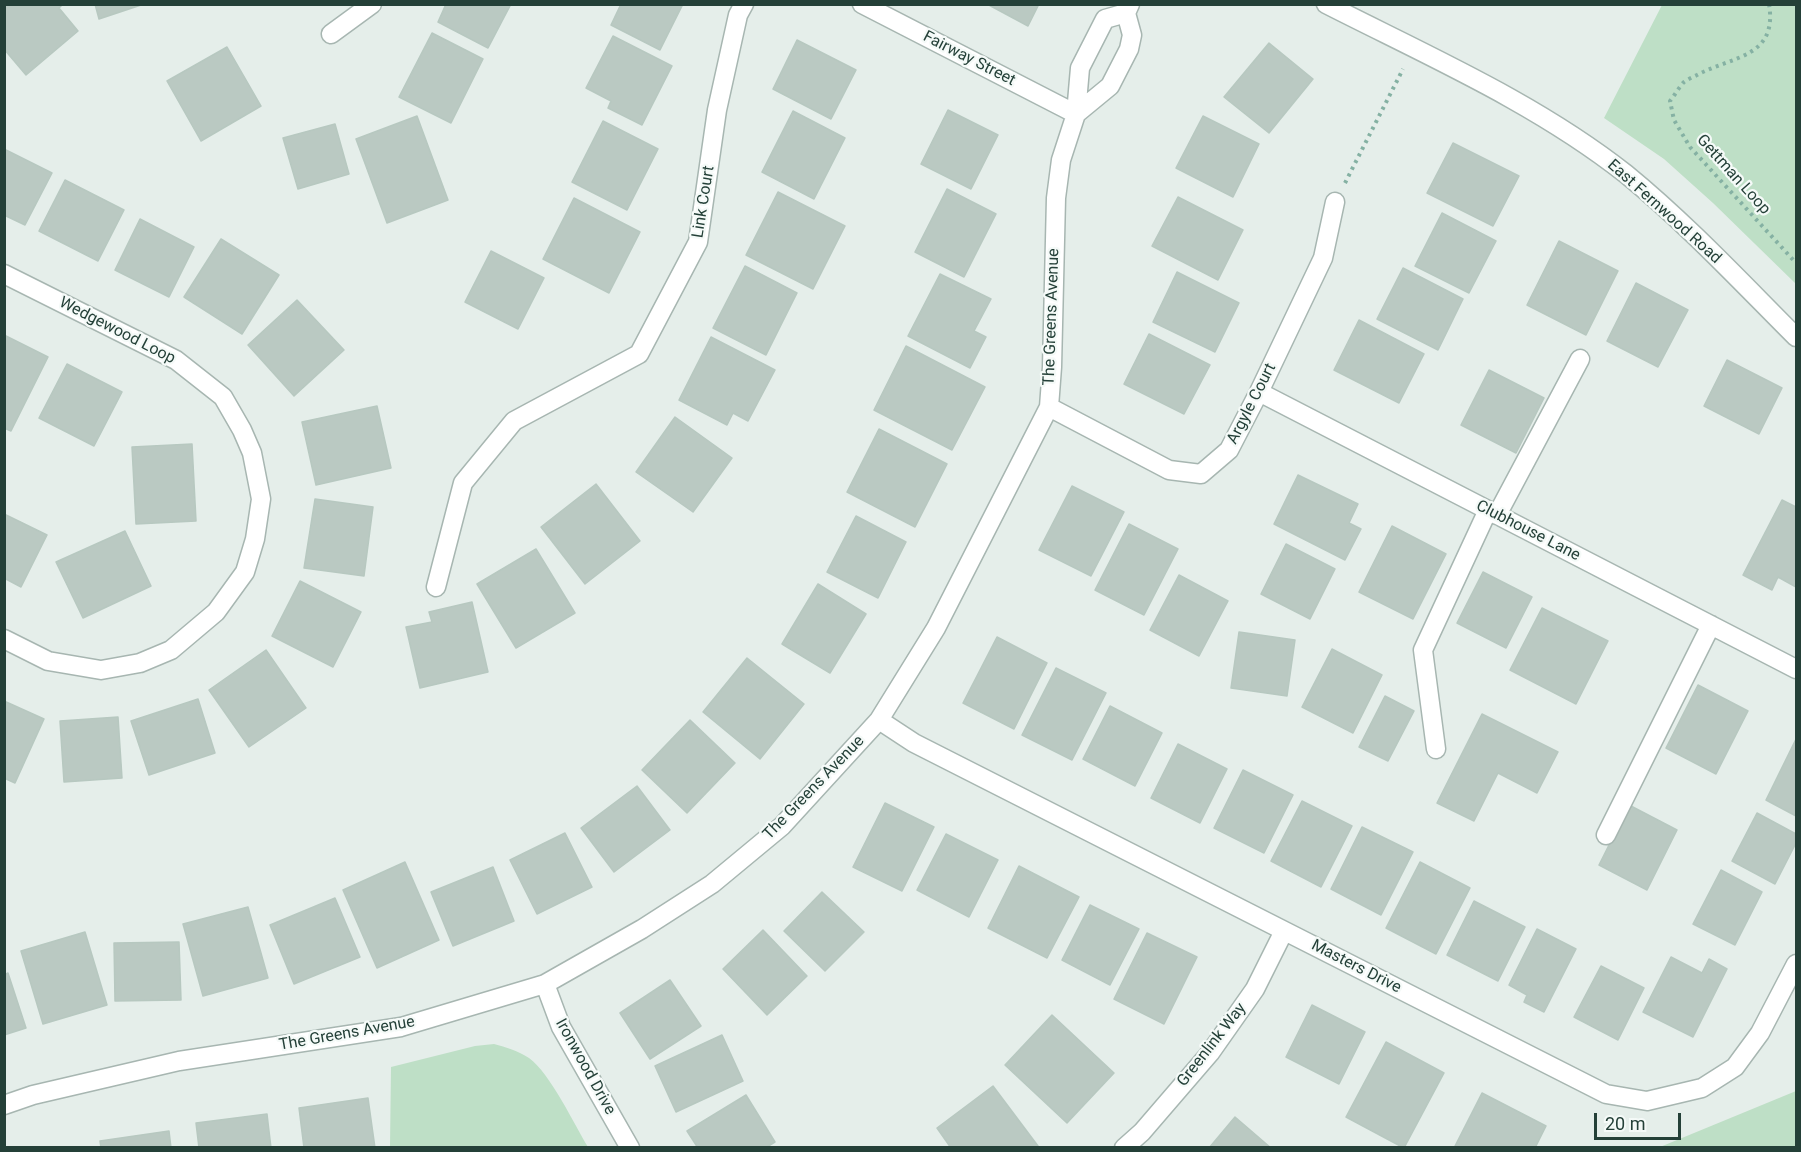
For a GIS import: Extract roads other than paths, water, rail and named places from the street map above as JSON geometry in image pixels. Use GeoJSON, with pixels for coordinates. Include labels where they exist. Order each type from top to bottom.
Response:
{"type":"FeatureCollection","features":[{"type":"Feature","properties":{"kind":"street"},"geometry":{"type":"LineString","coordinates":[[331,34],[372,4]]}},
{"type":"Feature","properties":{"kind":"street","name":"Link Court"},"geometry":{"type":"LineString","coordinates":[[436,587],[463,483],[514,421],[639,354],[698,242],[717,110],[738,15],[744,4]]}},
{"type":"Feature","properties":{"kind":"street","name":"Fairway Street"},"geometry":{"type":"LineString","coordinates":[[862,4],[1076,114]]}},
{"type":"Feature","properties":{"kind":"street","name":"East Fernwood Road"},"geometry":{"type":"LineString","coordinates":[[1326,4],[1527,108],[1625,174],[1682,225],[1797,337]]}},
{"type":"Feature","properties":{"kind":"street","name":"The Greens Avenue"},"geometry":{"type":"LineString","coordinates":[[4,1105],[33,1095],[179,1061],[401,1027],[545,984],[642,929],[712,884],[782,826],[879,720],[936,628],[1048,407],[1052,367],[1056,198],[1062,160],[1076,114],[1080,68],[1106,19],[1128,9],[1132,35],[1129,49],[1110,86],[1076,114]]}},
{"type":"Feature","properties":{"kind":"street","name":"Argyle Court"},"geometry":{"type":"LineString","coordinates":[[1048,407],[1169,470],[1201,474],[1229,450],[1259,392],[1323,258],[1335,202]]}},
{"type":"Feature","properties":{"kind":"street","name":"Wedgewood Loop"},"geometry":{"type":"LineString","coordinates":[[4,274],[176,360],[223,397],[242,429],[252,453],[261,499],[255,539],[245,572],[216,612],[171,650],[140,663],[101,670],[48,661],[4,639]]}},
{"type":"Feature","properties":{"kind":"street"},"geometry":{"type":"LineString","coordinates":[[1436,749],[1423,650],[1493,513],[1580,359]]}},
{"type":"Feature","properties":{"kind":"street","name":"Clubhouse Lane"},"geometry":{"type":"LineString","coordinates":[[1259,392],[1797,669]]}},
{"type":"Feature","properties":{"kind":"street"},"geometry":{"type":"LineString","coordinates":[[1606,835],[1711,625]]}},
{"type":"Feature","properties":{"kind":"street","name":"Masters Drive"},"geometry":{"type":"LineString","coordinates":[[879,720],[914,742],[1606,1094],[1647,1101],[1702,1088],[1735,1067],[1760,1033],[1797,964]]}},
{"type":"Feature","properties":{"kind":"street","name":"Greenlink Way"},"geometry":{"type":"LineString","coordinates":[[1124,1148],[1142,1132],[1210,1053],[1255,990],[1284,931]]}},
{"type":"Feature","properties":{"kind":"street","name":"Ironwood Drive"},"geometry":{"type":"LineString","coordinates":[[545,984],[561,1027],[630,1148]]}}]}
